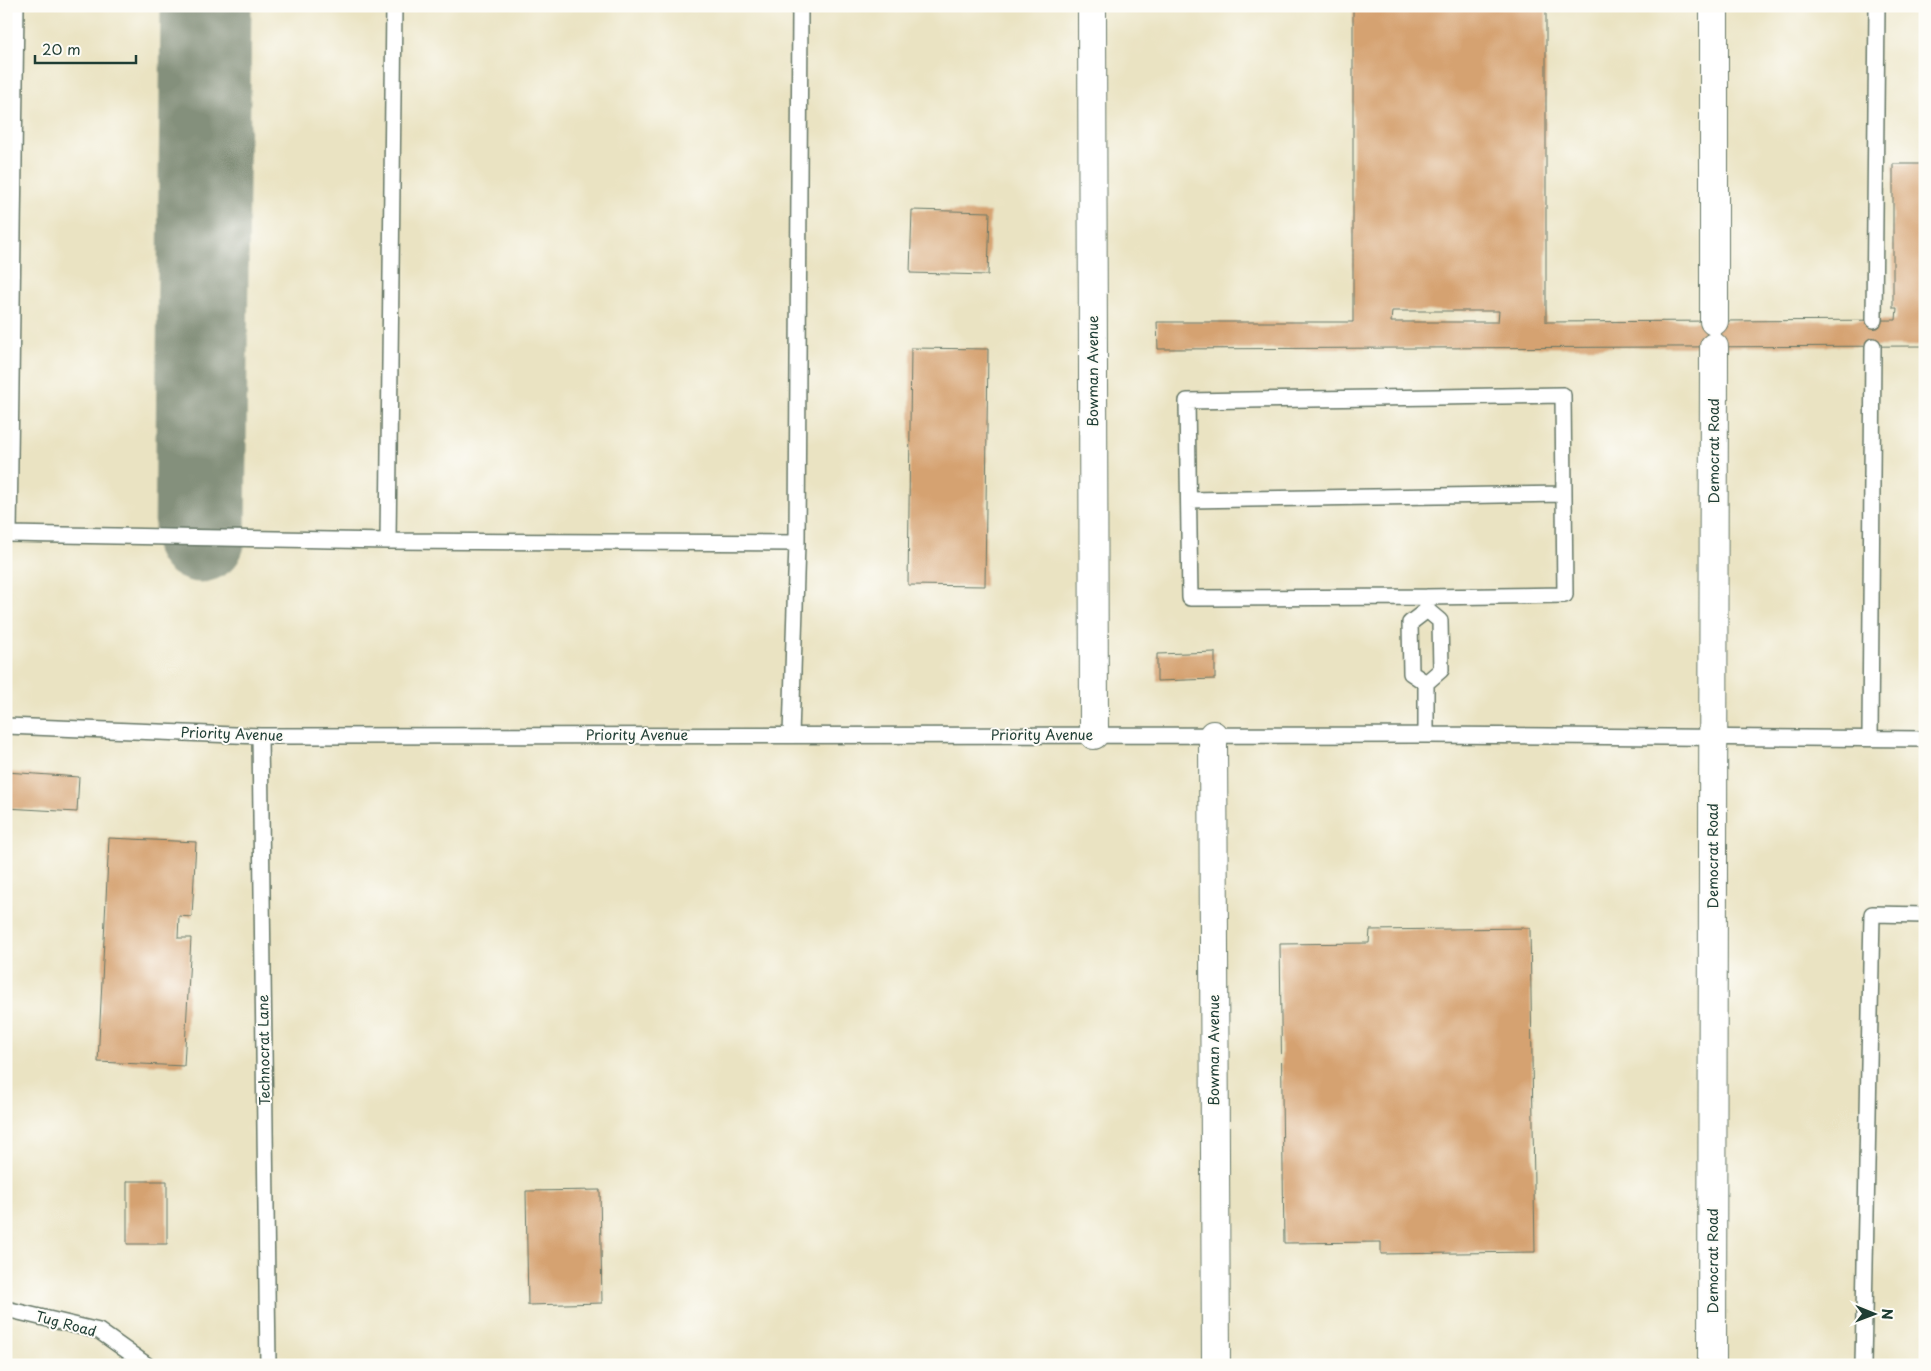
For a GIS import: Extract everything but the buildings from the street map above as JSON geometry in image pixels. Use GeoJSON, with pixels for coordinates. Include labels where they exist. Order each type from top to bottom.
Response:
{"type":"FeatureCollection","features":[{"type":"Feature","properties":{"kind":"street","name":"Bowman Avenue"},"geometry":{"type":"LineString","coordinates":[[1092,6],[1094,735]]}},
{"type":"Feature","properties":{"kind":"street","name":"Democrat Road"},"geometry":{"type":"LineString","coordinates":[[1712,1365],[1714,6]]}},
{"type":"Feature","properties":{"kind":"street","name":"Bowman Avenue"},"geometry":{"type":"LineString","coordinates":[[1213,735],[1216,1365]]}},
{"type":"Feature","properties":{"kind":"lane"},"geometry":{"type":"LineString","coordinates":[[16,6],[8,534],[797,544]]}},
{"type":"Feature","properties":{"kind":"lane"},"geometry":{"type":"LineString","coordinates":[[388,540],[394,6]]}},
{"type":"Feature","properties":{"kind":"lane"},"geometry":{"type":"LineString","coordinates":[[791,735],[797,544],[800,6]]}},
{"type":"Feature","properties":{"kind":"lane"},"geometry":{"type":"LineString","coordinates":[[1874,320],[1877,6]]}},
{"type":"Feature","properties":{"kind":"lane"},"geometry":{"type":"LineString","coordinates":[[1870,738],[1873,346]]}},
{"type":"Feature","properties":{"kind":"lane"},"geometry":{"type":"LineString","coordinates":[[1563,395],[1564,494],[1565,595],[1427,604],[1190,598],[1187,400],[1563,395]]}},
{"type":"Feature","properties":{"kind":"lane"},"geometry":{"type":"LineString","coordinates":[[1189,500],[1564,494]]}},
{"type":"Feature","properties":{"kind":"lane"},"geometry":{"type":"LineString","coordinates":[[1426,735],[1426,684],[1441,670],[1440,621],[1427,604]]}},
{"type":"Feature","properties":{"kind":"lane"},"geometry":{"type":"LineString","coordinates":[[1426,684],[1411,674],[1410,623],[1427,604]]}},
{"type":"Feature","properties":{"kind":"lane","name":"Priority Avenue"},"geometry":{"type":"LineString","coordinates":[[6,726],[260,736],[1426,735],[1925,739]]}},
{"type":"Feature","properties":{"kind":"lane","name":"Technocrat Lane"},"geometry":{"type":"LineString","coordinates":[[260,736],[268,1365]]}},
{"type":"Feature","properties":{"kind":"lane"},"geometry":{"type":"LineString","coordinates":[[1863,1365],[1872,914],[1925,914]]}},
{"type":"Feature","properties":{"kind":"lane","name":"Tug Road"},"geometry":{"type":"LineString","coordinates":[[6,1309],[99,1331],[147,1365]]}},
{"type":"Feature","properties":{"kind":"taxiway"},"geometry":{"type":"LineString","coordinates":[[200,537],[206,6]]}}]}
